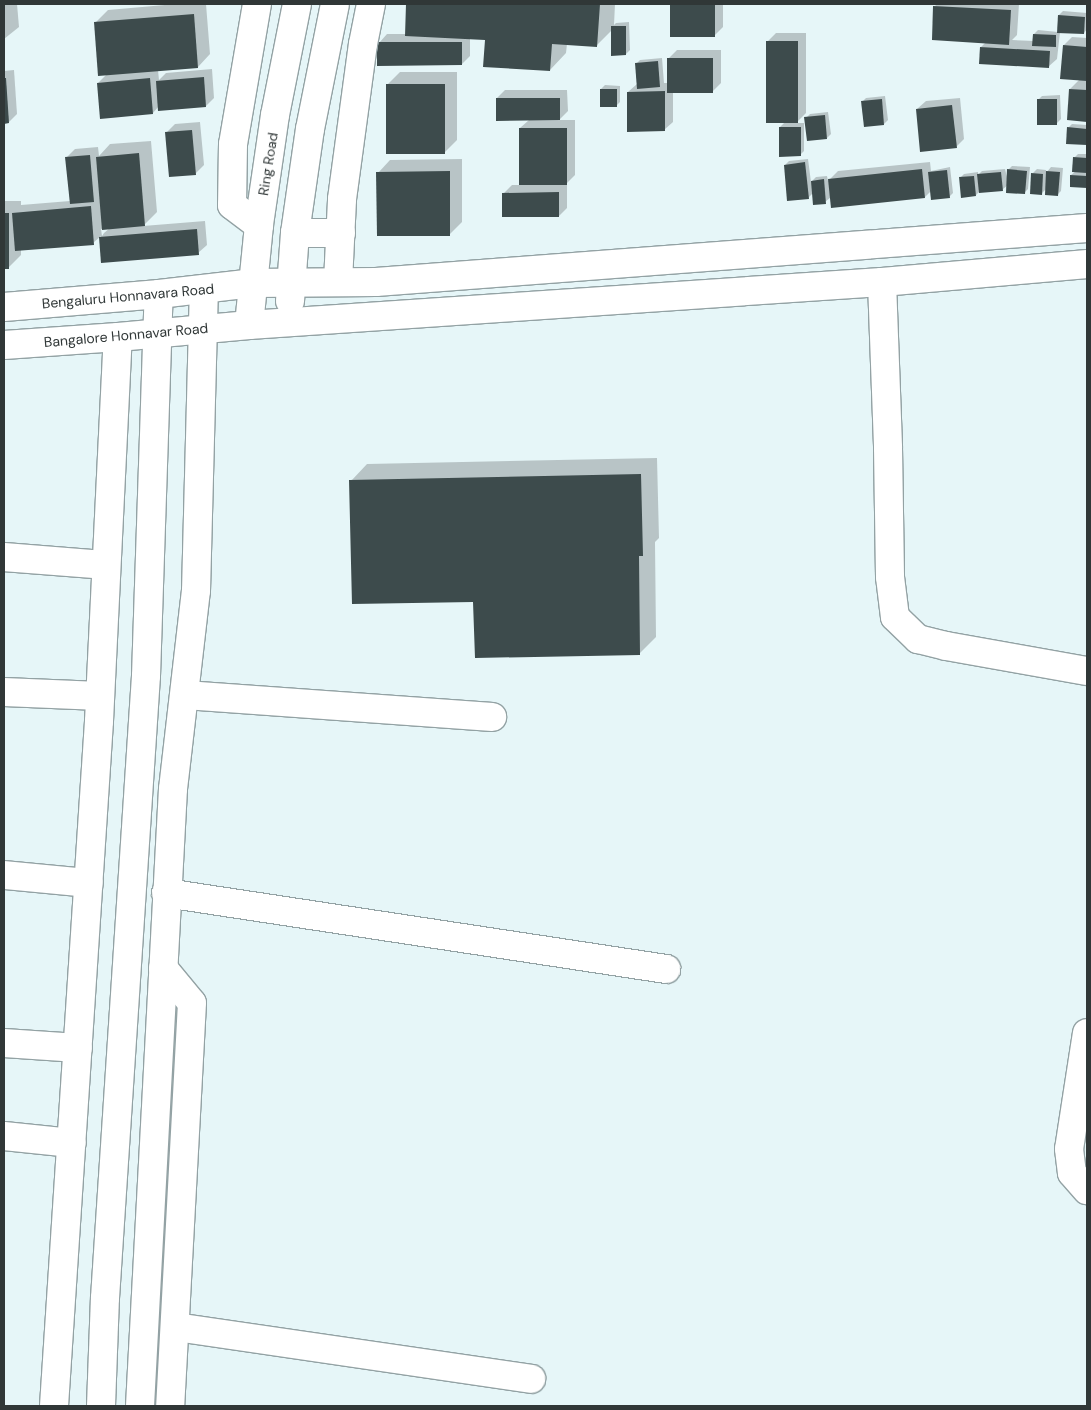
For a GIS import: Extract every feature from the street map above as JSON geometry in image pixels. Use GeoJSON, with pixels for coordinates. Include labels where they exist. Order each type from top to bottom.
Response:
{"type":"FeatureCollection","features":[{"type":"Feature","properties":{"kind":"main road"},"geometry":{"type":"LineString","coordinates":[[257,4],[233,144],[232,205],[259,225]]}},
{"type":"Feature","properties":{"kind":"main road","name":"Ring Road"},"geometry":{"type":"LineString","coordinates":[[249,325],[259,225],[276,115],[297,4]]}},
{"type":"Feature","properties":{"kind":"main road"},"geometry":{"type":"LineString","coordinates":[[289,321],[295,233],[310,129],[334,4]]}},
{"type":"Feature","properties":{"kind":"main road"},"geometry":{"type":"LineString","coordinates":[[338,282],[342,199],[362,44],[371,4]]}},
{"type":"Feature","properties":{"kind":"main road","name":"Bengaluru Honnavara Road"},"geometry":{"type":"LineString","coordinates":[[4,307],[159,294],[252,283],[376,282],[1087,228]]}},
{"type":"Feature","properties":{"kind":"main road"},"geometry":{"type":"LineString","coordinates":[[295,233],[341,233]]}},
{"type":"Feature","properties":{"kind":"main road","name":"Bangalore Honnavar Road"},"geometry":{"type":"LineString","coordinates":[[4,345],[158,334],[203,328],[289,321],[882,282],[1087,264]]}},
{"type":"Feature","properties":{"kind":"main road"},"geometry":{"type":"LineString","coordinates":[[882,282],[890,577],[895,617],[918,639],[946,646],[1087,671]]}},
{"type":"Feature","properties":{"kind":"main road"},"geometry":{"type":"LineString","coordinates":[[140,1406],[173,789],[196,591],[204,289]]}},
{"type":"Feature","properties":{"kind":"main road"},"geometry":{"type":"LineString","coordinates":[[101,1406],[105,1298],[146,676],[159,294]]}},
{"type":"Feature","properties":{"kind":"main road"},"geometry":{"type":"LineString","coordinates":[[54,1406],[89,883],[118,337]]}},
{"type":"Feature","properties":{"kind":"main road"},"geometry":{"type":"LineString","coordinates":[[4,557],[106,565]]}},
{"type":"Feature","properties":{"kind":"main road"},"geometry":{"type":"LineString","coordinates":[[4,692],[100,696]]}},
{"type":"Feature","properties":{"kind":"main road"},"geometry":{"type":"LineString","coordinates":[[185,695],[492,717]]}},
{"type":"Feature","properties":{"kind":"main road"},"geometry":{"type":"LineString","coordinates":[[4,875],[89,883]]}},
{"type":"Feature","properties":{"kind":"main road"},"geometry":{"type":"LineString","coordinates":[[166,893],[666,969]]}},
{"type":"Feature","properties":{"kind":"main road"},"geometry":{"type":"LineString","coordinates":[[163,968],[192,1003],[176,1327],[170,1406]]}},
{"type":"Feature","properties":{"kind":"main road"},"geometry":{"type":"LineString","coordinates":[[1087,1033],[1070,1149],[1072,1173],[1087,1190]]}},
{"type":"Feature","properties":{"kind":"main road"},"geometry":{"type":"LineString","coordinates":[[4,1043],[78,1048]]}},
{"type":"Feature","properties":{"kind":"main road"},"geometry":{"type":"LineString","coordinates":[[4,1136],[72,1143]]}},
{"type":"Feature","properties":{"kind":"main road"},"geometry":{"type":"LineString","coordinates":[[176,1327],[531,1379]]}},
{"type":"Feature","properties":{"kind":"building"},"geometry":{"type":"Polygon","coordinates":[[[406,4],[600,4],[597,47],[552,44],[550,71],[483,67],[485,40],[405,36],[406,4]]]}},
{"type":"Feature","properties":{"kind":"building"},"geometry":{"type":"Polygon","coordinates":[[[670,4],[715,4],[715,37],[670,37],[670,4]]]}},
{"type":"Feature","properties":{"kind":"building"},"geometry":{"type":"Polygon","coordinates":[[[933,6],[1011,10],[1009,45],[932,40],[933,6]]]}},
{"type":"Feature","properties":{"kind":"building"},"geometry":{"type":"Polygon","coordinates":[[[194,14],[198,68],[98,76],[94,22],[194,14]]]}},
{"type":"Feature","properties":{"kind":"building"},"geometry":{"type":"Polygon","coordinates":[[[1058,15],[1085,17],[1084,34],[1057,33],[1058,15]]]}},
{"type":"Feature","properties":{"kind":"building"},"geometry":{"type":"Polygon","coordinates":[[[611,26],[626,26],[626,55],[611,56],[611,26]]]}},
{"type":"Feature","properties":{"kind":"building"},"geometry":{"type":"Polygon","coordinates":[[[1033,34],[1056,35],[1056,47],[1032,46],[1033,34]]]}},
{"type":"Feature","properties":{"kind":"building"},"geometry":{"type":"Polygon","coordinates":[[[766,41],[798,41],[798,123],[766,123],[766,41]]]}},
{"type":"Feature","properties":{"kind":"building"},"geometry":{"type":"Polygon","coordinates":[[[377,42],[462,42],[462,65],[377,66],[377,42]]]}},
{"type":"Feature","properties":{"kind":"building"},"geometry":{"type":"Polygon","coordinates":[[[1063,45],[1087,47],[1087,81],[1060,79],[1063,45]]]}},
{"type":"Feature","properties":{"kind":"building"},"geometry":{"type":"Polygon","coordinates":[[[980,47],[1050,51],[1049,68],[979,64],[980,47]]]}},
{"type":"Feature","properties":{"kind":"building"},"geometry":{"type":"Polygon","coordinates":[[[667,58],[713,58],[713,93],[667,93],[667,58]]]}},
{"type":"Feature","properties":{"kind":"building"},"geometry":{"type":"Polygon","coordinates":[[[658,61],[660,87],[637,89],[635,63],[658,61]]]}},
{"type":"Feature","properties":{"kind":"building"},"geometry":{"type":"Polygon","coordinates":[[[204,77],[206,107],[158,111],[156,81],[204,77]]]}},
{"type":"Feature","properties":{"kind":"building"},"geometry":{"type":"Polygon","coordinates":[[[4,78],[6,78],[9,123],[4,124],[4,78]]]}},
{"type":"Feature","properties":{"kind":"building"},"geometry":{"type":"Polygon","coordinates":[[[150,78],[153,114],[100,119],[97,83],[150,78]]]}},
{"type":"Feature","properties":{"kind":"building"},"geometry":{"type":"Polygon","coordinates":[[[386,84],[445,84],[445,154],[386,154],[386,84]]]}},
{"type":"Feature","properties":{"kind":"building"},"geometry":{"type":"Polygon","coordinates":[[[600,89],[617,89],[617,107],[600,107],[600,89]]]}},
{"type":"Feature","properties":{"kind":"building"},"geometry":{"type":"Polygon","coordinates":[[[1069,89],[1087,90],[1087,122],[1067,120],[1069,89]]]}},
{"type":"Feature","properties":{"kind":"building"},"geometry":{"type":"Polygon","coordinates":[[[665,91],[665,131],[627,132],[627,92],[665,91]]]}},
{"type":"Feature","properties":{"kind":"building"},"geometry":{"type":"Polygon","coordinates":[[[496,98],[560,98],[560,120],[496,121],[496,98]]]}},
{"type":"Feature","properties":{"kind":"building"},"geometry":{"type":"Polygon","coordinates":[[[882,99],[884,125],[864,127],[861,101],[882,99]]]}},
{"type":"Feature","properties":{"kind":"building"},"geometry":{"type":"Polygon","coordinates":[[[1037,99],[1057,99],[1057,125],[1037,125],[1037,99]]]}},
{"type":"Feature","properties":{"kind":"building"},"geometry":{"type":"Polygon","coordinates":[[[952,105],[957,148],[920,152],[916,109],[952,105]]]}},
{"type":"Feature","properties":{"kind":"building"},"geometry":{"type":"Polygon","coordinates":[[[825,115],[827,139],[807,141],[804,117],[825,115]]]}},
{"type":"Feature","properties":{"kind":"building"},"geometry":{"type":"Polygon","coordinates":[[[779,127],[801,127],[801,156],[779,157],[779,127]]]}},
{"type":"Feature","properties":{"kind":"building"},"geometry":{"type":"Polygon","coordinates":[[[1067,127],[1087,129],[1087,145],[1066,144],[1067,127]]]}},
{"type":"Feature","properties":{"kind":"building"},"geometry":{"type":"Polygon","coordinates":[[[519,128],[567,128],[567,185],[519,185],[519,128]]]}},
{"type":"Feature","properties":{"kind":"building"},"geometry":{"type":"Polygon","coordinates":[[[192,130],[196,175],[169,177],[165,132],[192,130]]]}},
{"type":"Feature","properties":{"kind":"building"},"geometry":{"type":"Polygon","coordinates":[[[139,153],[145,226],[102,230],[96,157],[139,153]]]}},
{"type":"Feature","properties":{"kind":"building"},"geometry":{"type":"Polygon","coordinates":[[[90,155],[94,202],[70,204],[65,157],[90,155]]]}},
{"type":"Feature","properties":{"kind":"building"},"geometry":{"type":"Polygon","coordinates":[[[1073,157],[1087,158],[1087,173],[1072,172],[1073,157]]]}},
{"type":"Feature","properties":{"kind":"building"},"geometry":{"type":"Polygon","coordinates":[[[805,162],[809,199],[787,201],[784,165],[805,162]]]}},
{"type":"Feature","properties":{"kind":"building"},"geometry":{"type":"Polygon","coordinates":[[[922,169],[925,198],[831,208],[828,179],[922,169]]]}},
{"type":"Feature","properties":{"kind":"building"},"geometry":{"type":"Polygon","coordinates":[[[1007,169],[1027,171],[1025,194],[1006,193],[1007,169]]]}},
{"type":"Feature","properties":{"kind":"building"},"geometry":{"type":"Polygon","coordinates":[[[947,170],[950,198],[931,200],[928,172],[947,170]]]}},
{"type":"Feature","properties":{"kind":"building"},"geometry":{"type":"Polygon","coordinates":[[[450,171],[450,236],[377,236],[376,172],[450,171]]]}},
{"type":"Feature","properties":{"kind":"building"},"geometry":{"type":"Polygon","coordinates":[[[1046,171],[1060,172],[1058,196],[1045,195],[1046,171]]]}},
{"type":"Feature","properties":{"kind":"building"},"geometry":{"type":"Polygon","coordinates":[[[1001,172],[1003,191],[979,193],[977,174],[1001,172]]]}},
{"type":"Feature","properties":{"kind":"building"},"geometry":{"type":"Polygon","coordinates":[[[1031,173],[1043,174],[1042,195],[1030,194],[1031,173]]]}},
{"type":"Feature","properties":{"kind":"building"},"geometry":{"type":"Polygon","coordinates":[[[1070,175],[1087,176],[1087,188],[1070,187],[1070,175]]]}},
{"type":"Feature","properties":{"kind":"building"},"geometry":{"type":"Polygon","coordinates":[[[974,176],[976,196],[961,198],[959,177],[974,176]]]}},
{"type":"Feature","properties":{"kind":"building"},"geometry":{"type":"Polygon","coordinates":[[[824,179],[826,204],[813,205],[811,181],[824,179]]]}},
{"type":"Feature","properties":{"kind":"building"},"geometry":{"type":"Polygon","coordinates":[[[559,192],[559,217],[502,217],[502,193],[559,192]]]}},
{"type":"Feature","properties":{"kind":"building"},"geometry":{"type":"Polygon","coordinates":[[[91,206],[94,245],[15,251],[12,213],[91,206]]]}},
{"type":"Feature","properties":{"kind":"building"},"geometry":{"type":"Polygon","coordinates":[[[4,213],[9,213],[9,269],[4,269],[4,213]]]}},
{"type":"Feature","properties":{"kind":"building"},"geometry":{"type":"Polygon","coordinates":[[[197,229],[199,255],[101,263],[99,237],[197,229]]]}},
{"type":"Feature","properties":{"kind":"building"},"geometry":{"type":"Polygon","coordinates":[[[641,474],[643,556],[639,556],[640,655],[475,658],[473,602],[352,604],[349,480],[641,474]]]}}]}
